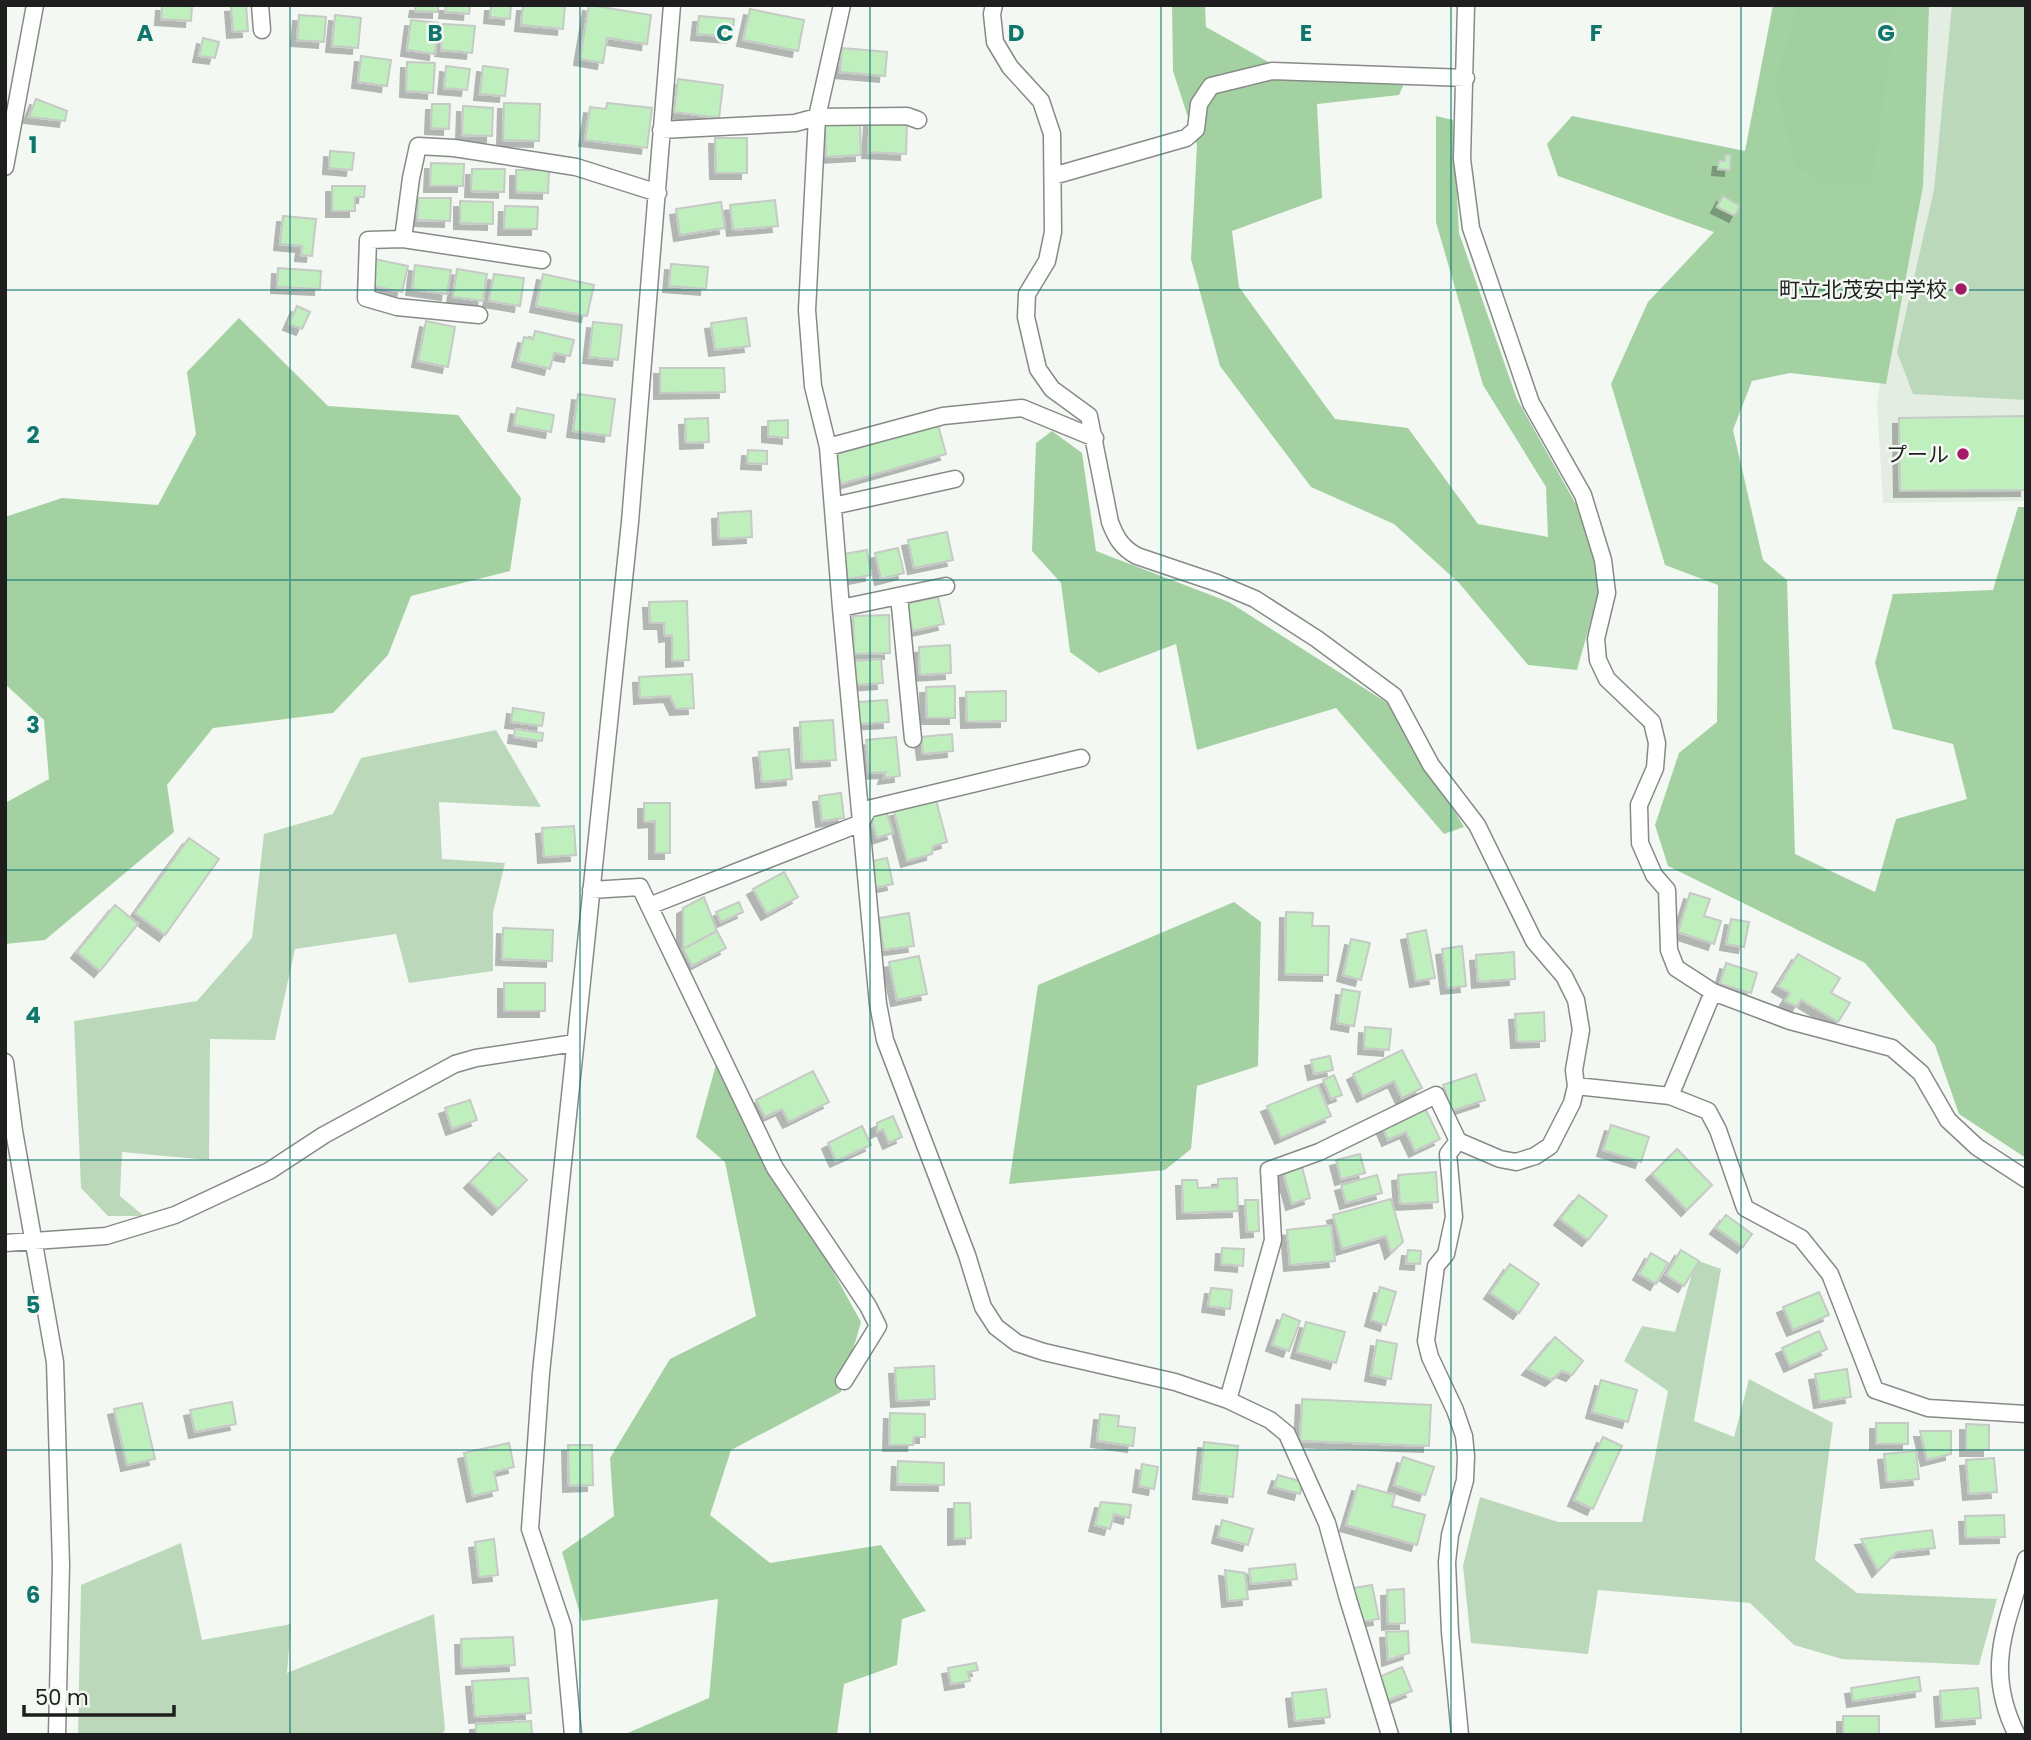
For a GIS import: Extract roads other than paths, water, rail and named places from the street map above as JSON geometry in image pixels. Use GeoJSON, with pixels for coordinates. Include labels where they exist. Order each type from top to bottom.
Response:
{"type":"FeatureCollection","features":[{"type":"Feature","properties":{"kind":"street"},"geometry":{"type":"LineString","coordinates":[[5,167],[35,5]]}},
{"type":"Feature","properties":{"kind":"street"},"geometry":{"type":"LineString","coordinates":[[260,5],[262,30]]}},
{"type":"Feature","properties":{"kind":"street"},"geometry":{"type":"LineString","coordinates":[[573,1735],[563,1627],[530,1529],[541,1373],[630,522],[672,5]]}},
{"type":"Feature","properties":{"kind":"street"},"geometry":{"type":"LineString","coordinates":[[842,5],[817,117],[807,310],[813,386],[828,447],[878,1004],[885,1040],[967,1255],[983,1307],[996,1327],[1017,1343],[1044,1352],[1175,1382],[1228,1400],[1270,1420],[1287,1434],[1327,1522],[1390,1735]]}},
{"type":"Feature","properties":{"kind":"street"},"geometry":{"type":"LineString","coordinates":[[994,5],[992,14],[995,42],[1010,67],[1041,101],[1052,134],[1053,232],[1047,261],[1027,294],[1026,317],[1038,369],[1052,389],[1089,416],[1110,522],[1116,539],[1127,551],[1138,556],[1255,599],[1317,639],[1394,696],[1431,765],[1477,825],[1534,941],[1564,976],[1576,1000],[1581,1030],[1572,1102],[1550,1146],[1535,1156],[1516,1162],[1458,1141],[1436,1095],[1320,1152],[1269,1170],[1273,1240],[1228,1400]]}},
{"type":"Feature","properties":{"kind":"street"},"geometry":{"type":"LineString","coordinates":[[1466,5],[1462,159],[1471,228],[1531,403],[1583,495],[1603,560],[1607,593],[1596,639],[1598,660],[1607,679],[1651,722],[1657,743],[1655,768],[1639,805],[1640,843],[1654,875],[1667,890],[1669,950],[1676,968],[1713,992],[1790,1021],[1892,1048],[1921,1073],[1948,1120],[1977,1147],[2026,1179]]}},
{"type":"Feature","properties":{"kind":"street"},"geometry":{"type":"LineString","coordinates":[[1053,176],[1186,138],[1195,129],[1199,104],[1211,86],[1272,71],[1466,78]]}},
{"type":"Feature","properties":{"kind":"street"},"geometry":{"type":"LineString","coordinates":[[661,130],[795,123],[817,117],[907,116],[918,120]]}},
{"type":"Feature","properties":{"kind":"street"},"geometry":{"type":"LineString","coordinates":[[403,239],[418,146],[454,148],[576,167],[658,193]]}},
{"type":"Feature","properties":{"kind":"street"},"geometry":{"type":"LineString","coordinates":[[479,315],[397,307],[366,298],[368,240],[403,239],[542,260]]}},
{"type":"Feature","properties":{"kind":"street"},"geometry":{"type":"LineString","coordinates":[[828,447],[943,416],[1023,408],[1095,438]]}},
{"type":"Feature","properties":{"kind":"street"},"geometry":{"type":"LineString","coordinates":[[833,506],[956,480]]}},
{"type":"Feature","properties":{"kind":"street"},"geometry":{"type":"LineString","coordinates":[[841,608],[946,586]]}},
{"type":"Feature","properties":{"kind":"street"},"geometry":{"type":"LineString","coordinates":[[899,596],[913,739]]}},
{"type":"Feature","properties":{"kind":"street"},"geometry":{"type":"LineString","coordinates":[[649,906],[861,823],[869,809],[1080,758]]}},
{"type":"Feature","properties":{"kind":"street"},"geometry":{"type":"LineString","coordinates":[[591,890],[640,887],[775,1168],[869,1306],[878,1326],[844,1381]]}},
{"type":"Feature","properties":{"kind":"street"},"geometry":{"type":"LineString","coordinates":[[1670,1096],[1713,992]]}},
{"type":"Feature","properties":{"kind":"street"},"geometry":{"type":"LineString","coordinates":[[5,1243],[106,1236],[175,1214],[269,1171],[324,1135],[454,1064],[476,1058],[575,1043]]}},
{"type":"Feature","properties":{"kind":"street"},"geometry":{"type":"LineString","coordinates":[[5,1062],[14,1131],[55,1362],[61,1565],[57,1735]]}},
{"type":"Feature","properties":{"kind":"street"},"geometry":{"type":"LineString","coordinates":[[1576,1086],[1670,1096],[1708,1111],[1718,1130],[1745,1209],[1801,1238],[1830,1274],[1875,1390],[1928,1408],[2026,1415]]}},
{"type":"Feature","properties":{"kind":"street"},"geometry":{"type":"LineString","coordinates":[[1458,1141],[1448,1154],[1454,1217],[1446,1254],[1436,1266],[1426,1341],[1430,1357],[1460,1423],[1466,1456],[1465,1480],[1450,1535],[1447,1562],[1450,1632],[1460,1735]]}},
{"type":"Feature","properties":{"kind":"street"},"geometry":{"type":"LineString","coordinates":[[2017,1735],[2002,1696],[1998,1668],[2002,1634],[2026,1559]]}},
{"type":"Feature","properties":{"kind":"place","name":"町立北茂安中学校"},"geometry":{"type":"Point","coordinates":[1961,289]}},
{"type":"Feature","properties":{"kind":"place","name":"プール"},"geometry":{"type":"Point","coordinates":[1963,454]}}]}
